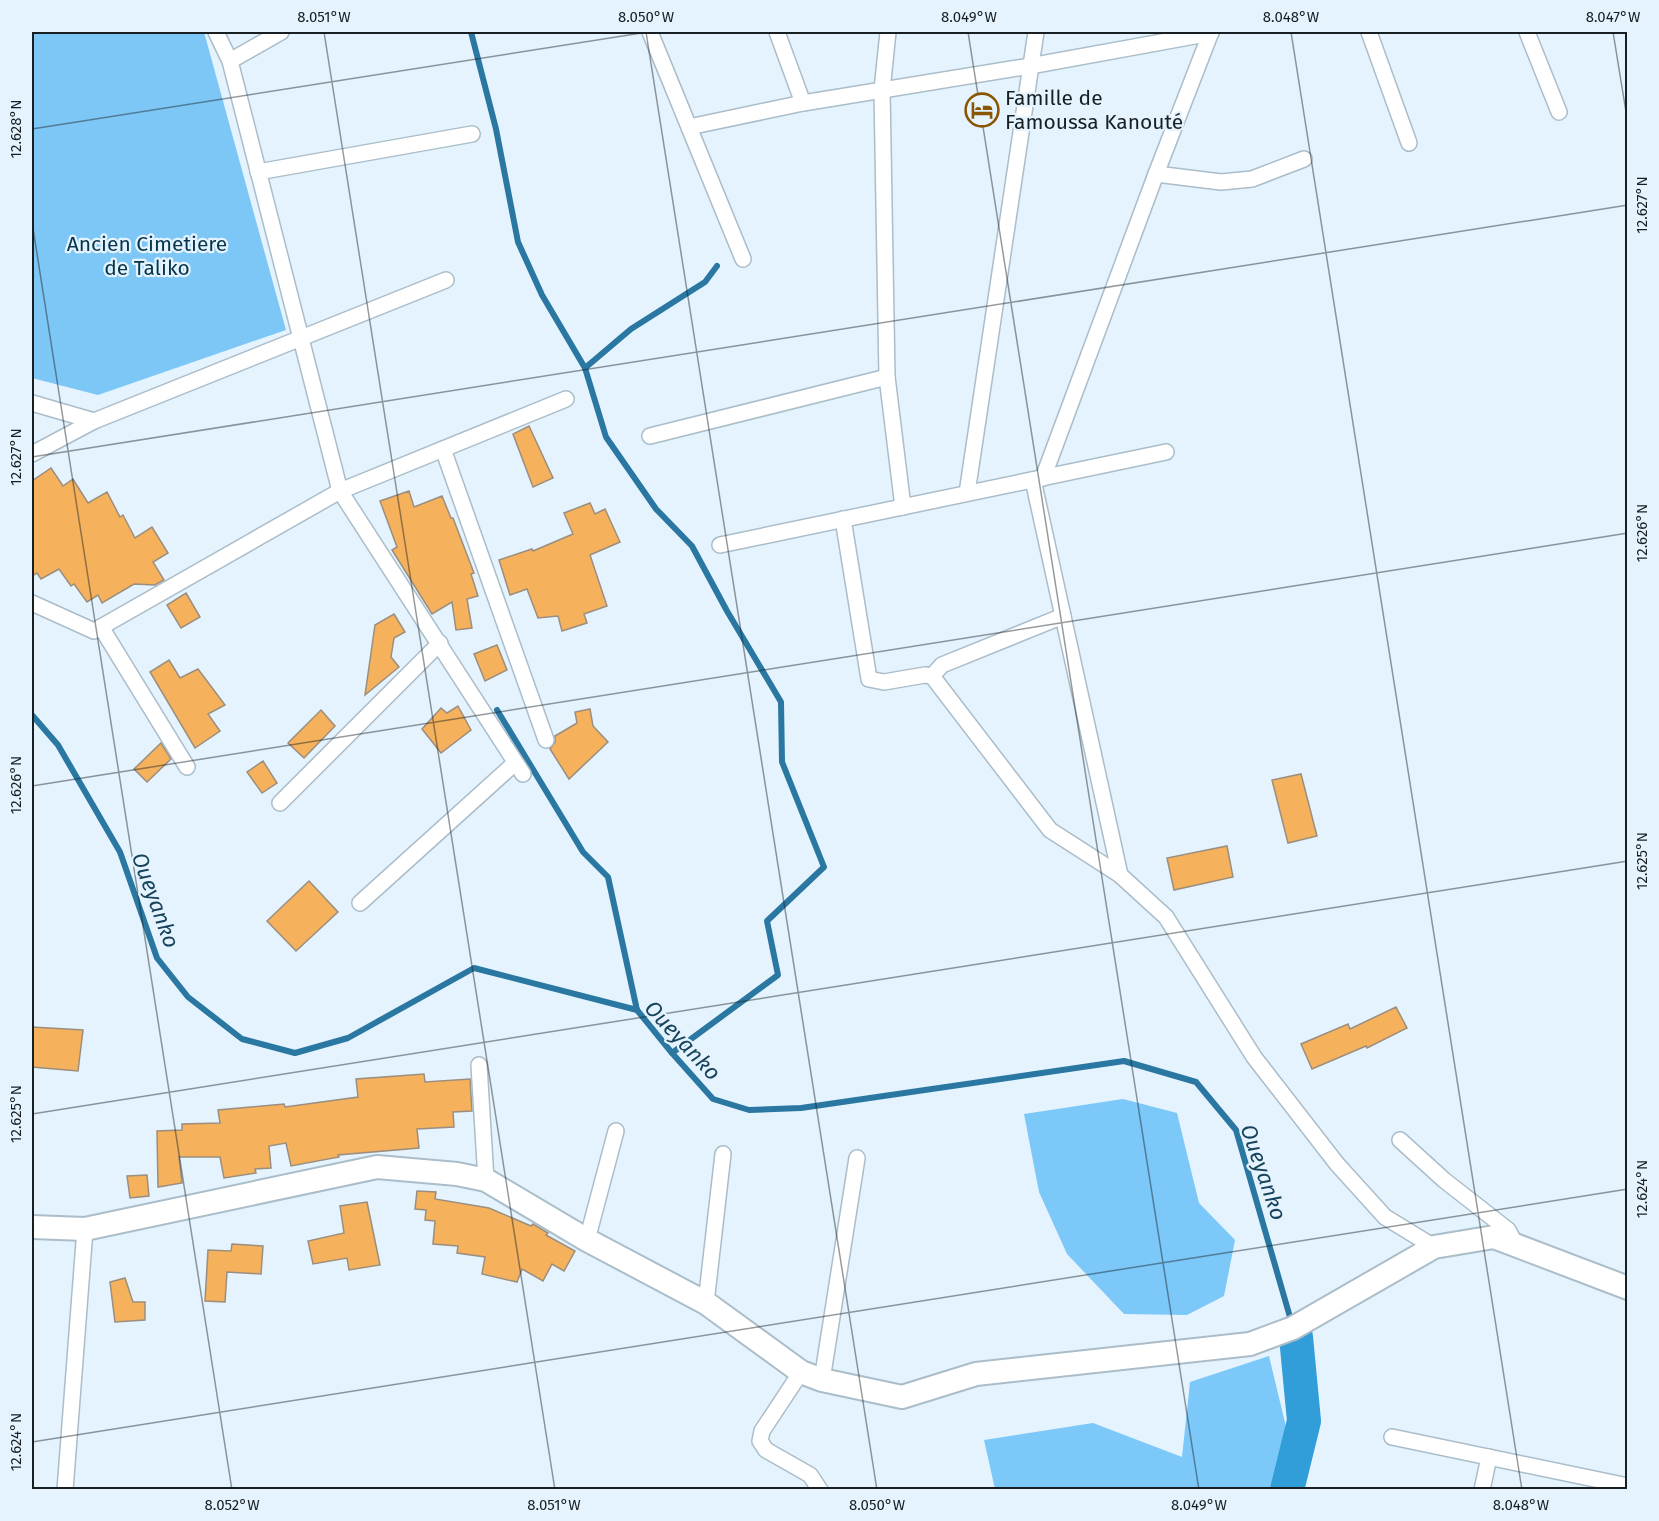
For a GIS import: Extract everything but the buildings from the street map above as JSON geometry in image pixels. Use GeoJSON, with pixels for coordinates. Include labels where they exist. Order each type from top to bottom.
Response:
{"type":"FeatureCollection","features":[{"type":"Feature","properties":{"kind":"street"},"geometry":{"type":"LineString","coordinates":[[216,32],[230,61],[340,491],[519,769],[360,903]]}},
{"type":"Feature","properties":{"kind":"street"},"geometry":{"type":"LineString","coordinates":[[230,61],[281,32]]}},
{"type":"Feature","properties":{"kind":"street"},"geometry":{"type":"LineString","coordinates":[[650,32],[743,259]]}},
{"type":"Feature","properties":{"kind":"street"},"geometry":{"type":"LineString","coordinates":[[777,32],[803,103]]}},
{"type":"Feature","properties":{"kind":"street"},"geometry":{"type":"LineString","coordinates":[[888,32],[882,90],[887,377],[903,507]]}},
{"type":"Feature","properties":{"kind":"street"},"geometry":{"type":"LineString","coordinates":[[967,493],[1036,32]]}},
{"type":"Feature","properties":{"kind":"street"},"geometry":{"type":"LineString","coordinates":[[689,127],[803,103],[1030,66],[1211,32]]}},
{"type":"Feature","properties":{"kind":"street"},"geometry":{"type":"LineString","coordinates":[[1120,875],[1063,616],[1038,479],[1211,32]]}},
{"type":"Feature","properties":{"kind":"street"},"geometry":{"type":"LineString","coordinates":[[1370,32],[1409,143]]}},
{"type":"Feature","properties":{"kind":"street"},"geometry":{"type":"LineString","coordinates":[[1527,32],[1559,112]]}},
{"type":"Feature","properties":{"kind":"street"},"geometry":{"type":"LineString","coordinates":[[258,172],[472,134]]}},
{"type":"Feature","properties":{"kind":"street"},"geometry":{"type":"LineString","coordinates":[[1156,174],[1221,182],[1252,179],[1304,159]]}},
{"type":"Feature","properties":{"kind":"street"},"geometry":{"type":"LineString","coordinates":[[32,454],[94,421],[446,280]]}},
{"type":"Feature","properties":{"kind":"street"},"geometry":{"type":"LineString","coordinates":[[650,436],[887,377]]}},
{"type":"Feature","properties":{"kind":"street"},"geometry":{"type":"LineString","coordinates":[[32,603],[94,631],[340,491],[566,399]]}},
{"type":"Feature","properties":{"kind":"street"},"geometry":{"type":"LineString","coordinates":[[32,403],[94,421]]}},
{"type":"Feature","properties":{"kind":"street"},"geometry":{"type":"LineString","coordinates":[[443,449],[546,740]]}},
{"type":"Feature","properties":{"kind":"street"},"geometry":{"type":"LineString","coordinates":[[720,544],[1166,452]]}},
{"type":"Feature","properties":{"kind":"street"},"geometry":{"type":"LineString","coordinates":[[843,519],[870,680],[884,682],[925,675],[932,676],[1050,830],[1120,875],[1166,917],[1254,1057],[1337,1164],[1385,1217],[1434,1247]]}},
{"type":"Feature","properties":{"kind":"street"},"geometry":{"type":"LineString","coordinates":[[932,676],[942,665],[1063,616]]}},
{"type":"Feature","properties":{"kind":"street"},"geometry":{"type":"LineString","coordinates":[[101,627],[187,766]]}},
{"type":"Feature","properties":{"kind":"street"},"geometry":{"type":"LineString","coordinates":[[280,803],[440,643]]}},
{"type":"Feature","properties":{"kind":"street"},"geometry":{"type":"LineString","coordinates":[[479,1065],[486,1180]]}},
{"type":"Feature","properties":{"kind":"street"},"geometry":{"type":"LineString","coordinates":[[587,1240],[616,1131]]}},
{"type":"Feature","properties":{"kind":"street"},"geometry":{"type":"LineString","coordinates":[[1401,1140],[1444,1180],[1508,1230],[1516,1245]]}},
{"type":"Feature","properties":{"kind":"street"},"geometry":{"type":"LineString","coordinates":[[706,1303],[723,1154]]}},
{"type":"Feature","properties":{"kind":"street"},"geometry":{"type":"LineString","coordinates":[[820,1490],[810,1474],[766,1450],[760,1441],[762,1431],[811,1376],[857,1158]]}},
{"type":"Feature","properties":{"kind":"street"},"geometry":{"type":"LineString","coordinates":[[32,1227],[85,1229],[377,1167],[457,1174],[486,1180],[587,1240],[706,1303],[811,1376],[902,1397],[976,1374],[1250,1344],[1293,1328],[1434,1247],[1494,1237],[1628,1288]]}},
{"type":"Feature","properties":{"kind":"street"},"geometry":{"type":"LineString","coordinates":[[65,1490],[85,1229]]}},
{"type":"Feature","properties":{"kind":"street"},"geometry":{"type":"LineString","coordinates":[[1392,1437],[1627,1488]]}},
{"type":"Feature","properties":{"kind":"street"},"geometry":{"type":"LineString","coordinates":[[1482,1490],[1489,1458]]}},
{"type":"Feature","properties":{"kind":"green space","name":"Ancien Cimetiere de Taliko"},"geometry":{"type":"Polygon","coordinates":[[[32,32],[204,32],[286,330],[98,395],[32,378],[32,32]]]}},
{"type":"Feature","properties":{"kind":"shaded area"},"geometry":{"type":"Polygon","coordinates":[[[1123,1099],[1177,1113],[1199,1203],[1235,1240],[1224,1296],[1187,1315],[1124,1314],[1067,1254],[1039,1192],[1024,1114],[1123,1099]]]}},
{"type":"Feature","properties":{"kind":"shaded area"},"geometry":{"type":"Polygon","coordinates":[[[1269,1356],[1301,1489],[995,1489],[984,1440],[1093,1423],[1182,1457],[1190,1382],[1269,1356]]]}},
{"type":"Feature","properties":{"kind":"waterway"},"geometry":{"type":"LineString","coordinates":[[471,32],[496,129],[518,242],[542,295],[585,368],[606,437],[656,509],[692,546],[727,611],[781,702],[782,762],[824,867],[767,921],[778,975],[672,1053]]}},
{"type":"Feature","properties":{"kind":"waterway"},"geometry":{"type":"LineString","coordinates":[[585,368],[631,329],[705,282],[717,266]]}},
{"type":"Feature","properties":{"kind":"waterway"},"geometry":{"type":"LineString","coordinates":[[497,710],[583,852],[608,877],[637,1010]]}},
{"type":"Feature","properties":{"kind":"waterway","name":"Oueyanko"},"geometry":{"type":"LineString","coordinates":[[32,715],[58,745],[120,852],[157,958],[188,997],[242,1039],[295,1053],[348,1038],[474,968],[637,1010],[713,1099],[749,1110],[801,1108],[1124,1061],[1196,1082],[1236,1130],[1292,1324]]}},
{"type":"Feature","properties":{"kind":"waterway"},"geometry":{"type":"LineString","coordinates":[[1287,1490],[1304,1421],[1296,1337]]}},
{"type":"Feature","properties":{"kind":"place","name":"Famille de Famoussa Kanouté"},"geometry":{"type":"Point","coordinates":[982,110]}}]}
